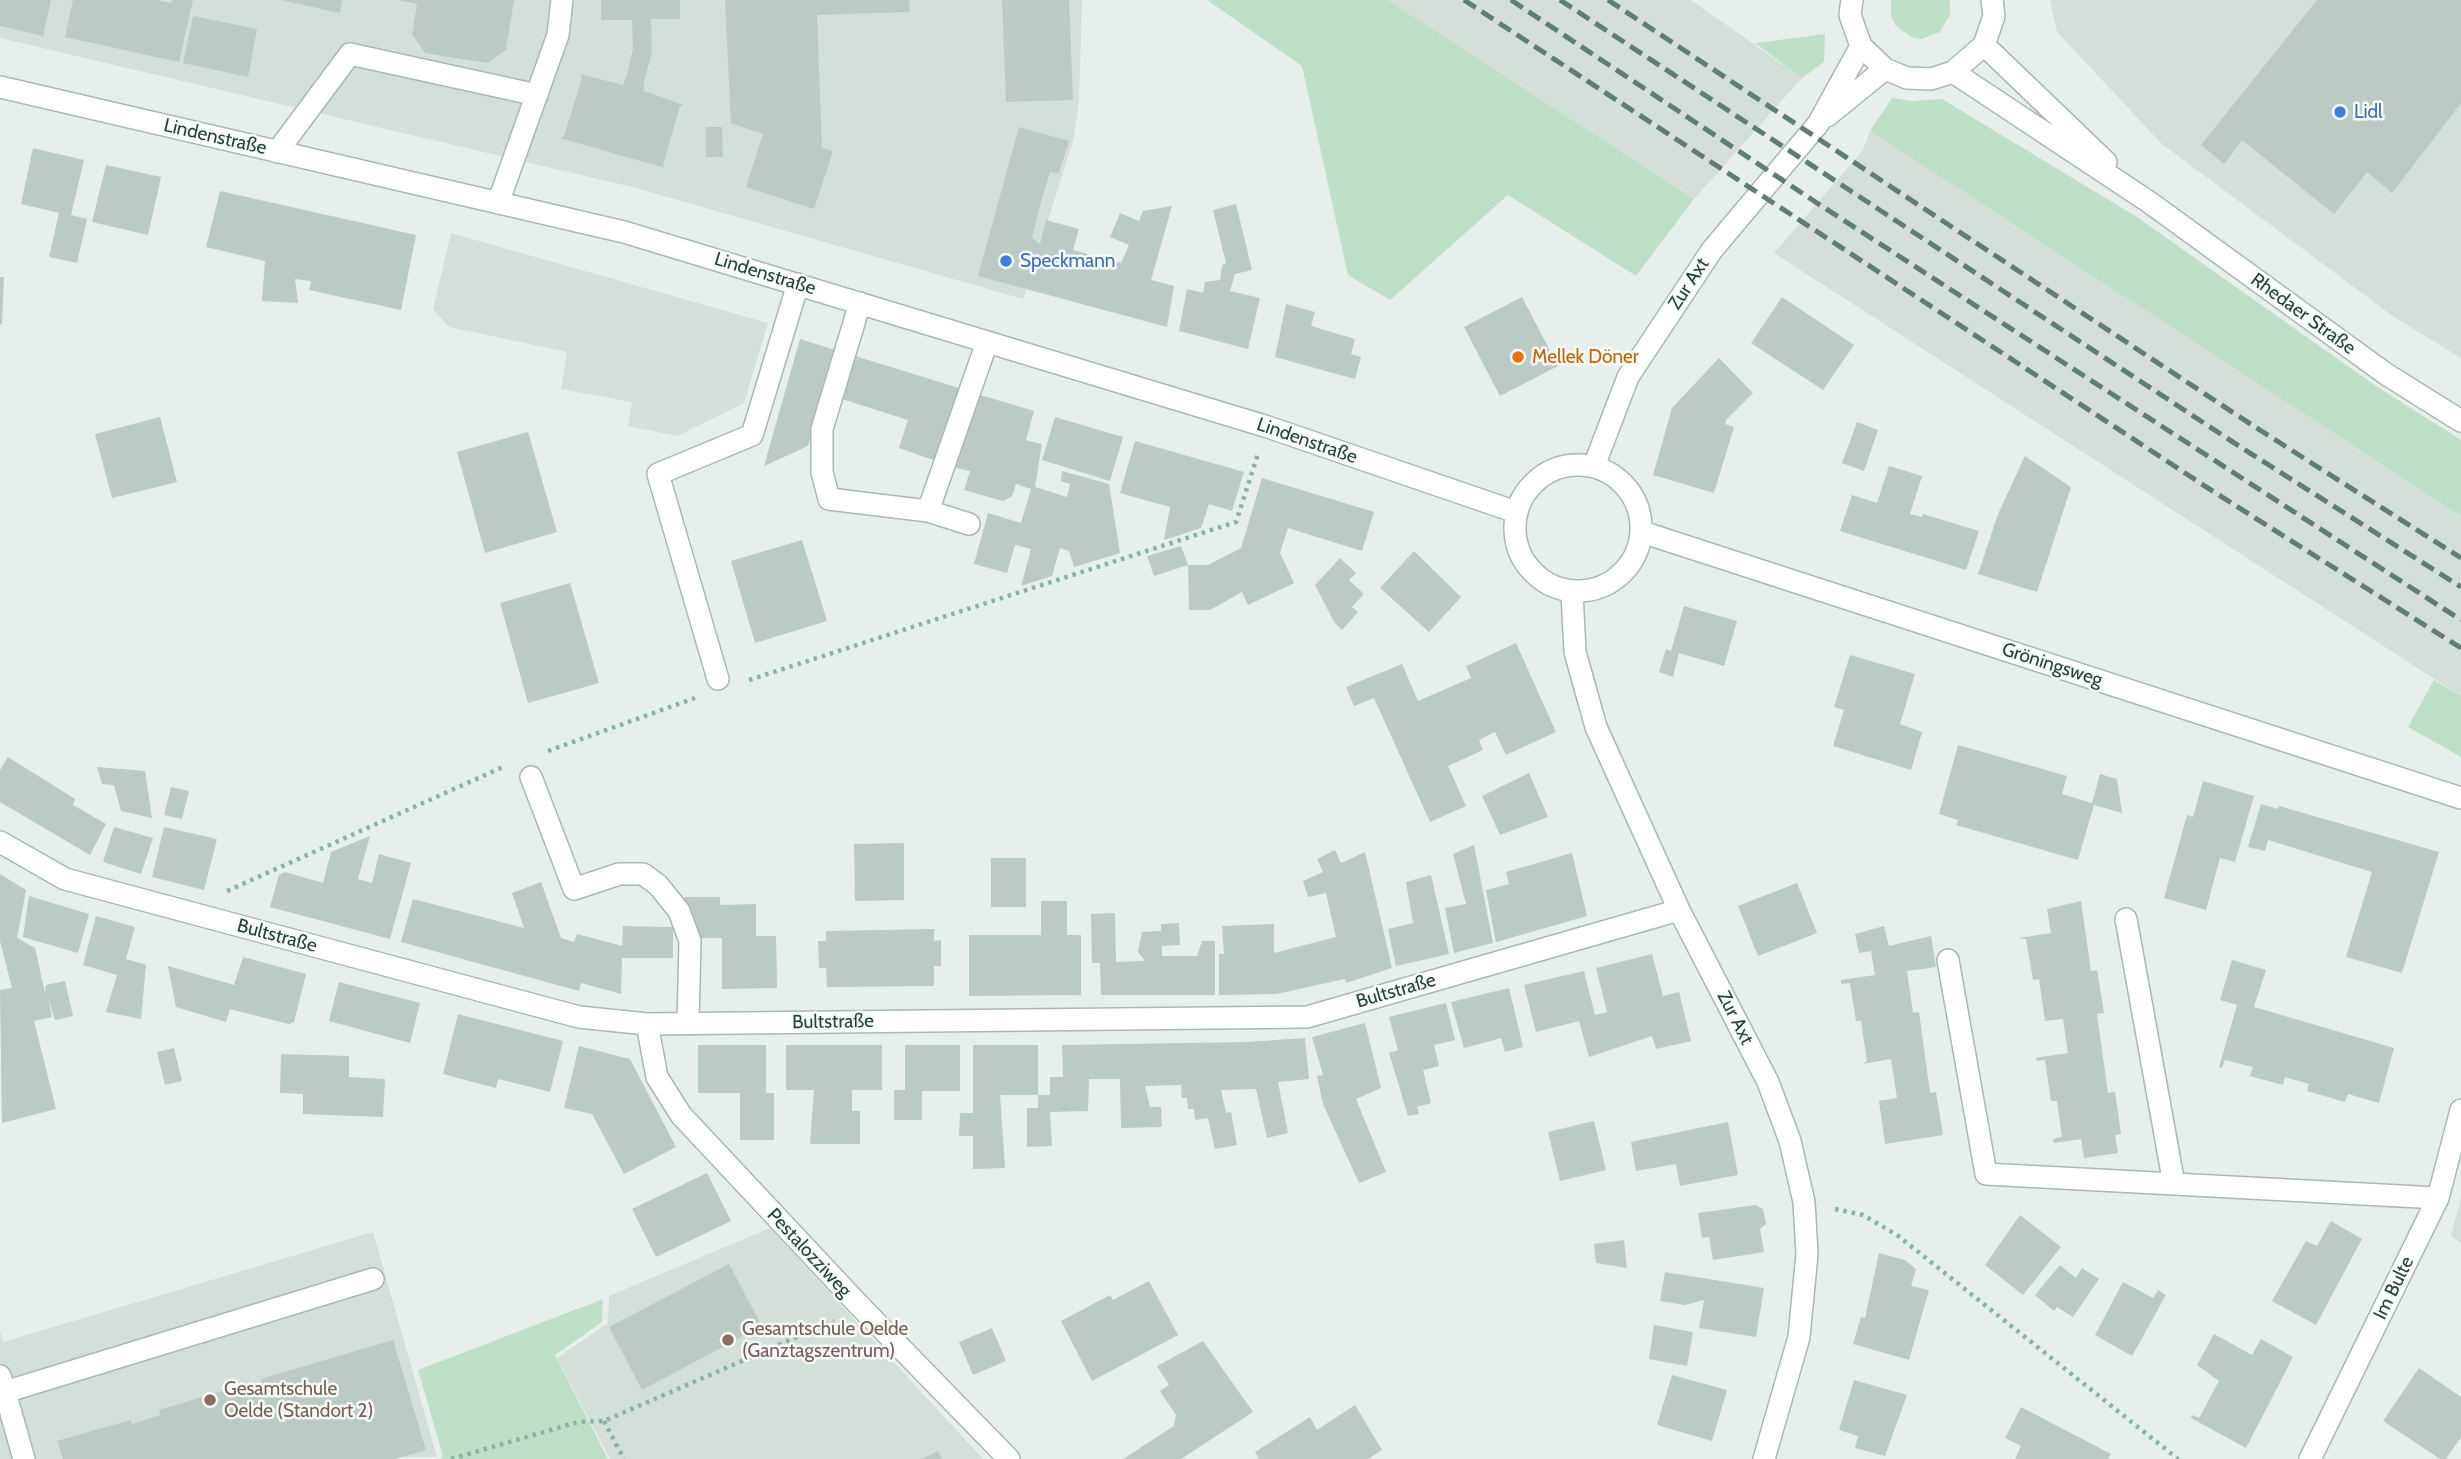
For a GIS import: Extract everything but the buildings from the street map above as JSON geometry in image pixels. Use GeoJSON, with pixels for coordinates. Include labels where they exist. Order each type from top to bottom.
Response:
{"type":"FeatureCollection","features":[{"type":"Feature","properties":{"kind":"street"},"geometry":{"type":"LineString","coordinates":[[499,203],[558,35],[562,0]]}},
{"type":"Feature","properties":{"kind":"street"},"geometry":{"type":"LineString","coordinates":[[1852,0],[1850,15],[1861,47],[1885,69],[1907,78],[1931,79],[1953,72],[1984,45],[1994,16],[1992,0]]}},
{"type":"Feature","properties":{"kind":"street","name":"Rhedaer Straße"},"geometry":{"type":"LineString","coordinates":[[1984,45],[2149,202]]}},
{"type":"Feature","properties":{"kind":"street","name":"Zur Axt"},"geometry":{"type":"LineString","coordinates":[[1818,124],[1861,47]]}},
{"type":"Feature","properties":{"kind":"street"},"geometry":{"type":"LineString","coordinates":[[277,152],[350,54],[537,95]]}},
{"type":"Feature","properties":{"kind":"street","name":"Zur Axt"},"geometry":{"type":"LineString","coordinates":[[1594,466],[1628,377],[1712,250],[1818,124],[1885,69]]}},
{"type":"Feature","properties":{"kind":"street","name":"Rhedaer Straße"},"geometry":{"type":"LineString","coordinates":[[1953,72],[2149,202],[2386,374],[2461,421]]}},
{"type":"Feature","properties":{"kind":"street","name":"Lindenstraße"},"geometry":{"type":"LineString","coordinates":[[0,87],[624,232],[1268,427],[1516,512]]}},
{"type":"Feature","properties":{"kind":"street"},"geometry":{"type":"LineString","coordinates":[[713,686],[658,474],[752,435],[798,284]]}},
{"type":"Feature","properties":{"kind":"street"},"geometry":{"type":"LineString","coordinates":[[860,303],[822,429],[822,472],[829,499],[928,511],[969,524]]}},
{"type":"Feature","properties":{"kind":"street"},"geometry":{"type":"LineString","coordinates":[[928,511],[987,342]]}},
{"type":"Feature","properties":{"kind":"street"},"geometry":{"type":"LineString","coordinates":[[1569,465],[1594,466],[1620,479],[1637,503],[1642,532],[1632,565],[1606,586],[1572,593],[1551,586],[1533,574],[1520,555],[1514,534],[1516,512],[1527,490],[1546,473],[1569,465]]}},
{"type":"Feature","properties":{"kind":"street","name":"Gröningsweg"},"geometry":{"type":"LineString","coordinates":[[1642,532],[2461,798]]}},
{"type":"Feature","properties":{"kind":"street","name":"Zur Axt"},"geometry":{"type":"LineString","coordinates":[[1572,593],[1575,652],[1595,727],[1679,910],[1768,1082],[1790,1141],[1804,1202],[1807,1254],[1799,1337],[1764,1459]]}},
{"type":"Feature","properties":{"kind":"street"},"geometry":{"type":"LineString","coordinates":[[531,777],[574,889],[619,874],[643,874],[658,885],[679,911],[690,941],[688,1023]]}},
{"type":"Feature","properties":{"kind":"street","name":"Bultstraße"},"geometry":{"type":"LineString","coordinates":[[0,842],[65,879],[579,1017],[647,1024],[1307,1017],[1679,910]]}},
{"type":"Feature","properties":{"kind":"street"},"geometry":{"type":"LineString","coordinates":[[2126,919],[2174,1184]]}},
{"type":"Feature","properties":{"kind":"street"},"geometry":{"type":"LineString","coordinates":[[1948,960],[1986,1174],[2438,1198]]}},
{"type":"Feature","properties":{"kind":"street","name":"Pestalozziweg"},"geometry":{"type":"LineString","coordinates":[[647,1024],[657,1077],[681,1115],[857,1303],[1009,1459]]}},
{"type":"Feature","properties":{"kind":"street","name":"Im Bulte"},"geometry":{"type":"LineString","coordinates":[[2310,1459],[2438,1198],[2461,1110]]}},
{"type":"Feature","properties":{"kind":"street"},"geometry":{"type":"LineString","coordinates":[[24,1459],[3,1384],[373,1279]]}},
{"type":"Feature","properties":{"kind":"path"},"geometry":{"type":"LineString","coordinates":[[746,681],[1236,522],[1268,427]]}},
{"type":"Feature","properties":{"kind":"path"},"geometry":{"type":"LineString","coordinates":[[538,754],[713,686]]}},
{"type":"Feature","properties":{"kind":"path"},"geometry":{"type":"LineString","coordinates":[[217,920],[226,892],[378,820],[512,764]]}},
{"type":"Feature","properties":{"kind":"path"},"geometry":{"type":"LineString","coordinates":[[1804,1202],[1863,1215],[1897,1235],[2178,1459]]}},
{"type":"Feature","properties":{"kind":"path"},"geometry":{"type":"LineString","coordinates":[[451,1459],[578,1422],[604,1421],[832,1322],[857,1303]]}},
{"type":"Feature","properties":{"kind":"path"},"geometry":{"type":"LineString","coordinates":[[604,1421],[624,1459]]}},
{"type":"Feature","properties":{"kind":"shaded area"},"geometry":{"type":"Polygon","coordinates":[[[0,0],[1082,0],[1079,102],[1073,141],[1023,299],[636,188],[0,38],[0,0]]]}},
{"type":"Feature","properties":{"kind":"shaded area"},"geometry":{"type":"Polygon","coordinates":[[[1388,0],[1691,0],[1802,78],[1694,199],[1388,0]]]}},
{"type":"Feature","properties":{"kind":"shaded area"},"geometry":{"type":"Polygon","coordinates":[[[2050,0],[2461,0],[2461,358],[2394,317],[2162,144],[2057,32],[2050,0]]]}},
{"type":"Feature","properties":{"kind":"shaded area"},"geometry":{"type":"Polygon","coordinates":[[[1870,131],[2461,516],[2461,696],[1774,253],[1863,150],[1870,131]]]}},
{"type":"Feature","properties":{"kind":"shaded area"},"geometry":{"type":"Polygon","coordinates":[[[451,233],[768,323],[744,403],[677,436],[628,426],[632,402],[561,389],[567,352],[449,327],[433,309],[451,233]]]}},
{"type":"Feature","properties":{"kind":"shaded area"},"geometry":{"type":"Polygon","coordinates":[[[2461,1197],[2461,1243],[2451,1236],[2461,1197]]]}},
{"type":"Feature","properties":{"kind":"shaded area","name":"Gesamtschule Oelde (Ganztagszentrum)"},"geometry":{"type":"Polygon","coordinates":[[[770,1228],[983,1459],[610,1459],[557,1358],[608,1323],[609,1296],[770,1228]]]}},
{"type":"Feature","properties":{"kind":"shaded area","name":"Gesamtschule Oelde (Standort 2)"},"geometry":{"type":"Polygon","coordinates":[[[373,1232],[437,1457],[0,1459],[0,1331],[3,1342],[373,1232]]]}},
{"type":"Feature","properties":{"kind":"green space"},"geometry":{"type":"Polygon","coordinates":[[[1207,0],[1388,0],[1694,199],[1636,276],[1508,195],[1390,300],[1348,275],[1302,66],[1207,0]]]}},
{"type":"Feature","properties":{"kind":"green space"},"geometry":{"type":"Polygon","coordinates":[[[1891,0],[1950,0],[1950,15],[1940,32],[1921,39],[1911,37],[1895,25],[1891,16],[1891,0]]]}},
{"type":"Feature","properties":{"kind":"green space"},"geometry":{"type":"Polygon","coordinates":[[[1825,34],[1824,62],[1802,78],[1755,43],[1825,34]]]}},
{"type":"Feature","properties":{"kind":"green space"},"geometry":{"type":"Polygon","coordinates":[[[1892,98],[1912,101],[1942,99],[2137,217],[2376,386],[2461,440],[2461,516],[1870,131],[1892,98]]]}},
{"type":"Feature","properties":{"kind":"green space"},"geometry":{"type":"Polygon","coordinates":[[[2434,680],[2461,696],[2461,757],[2408,727],[2434,680]]]}},
{"type":"Feature","properties":{"kind":"green space"},"geometry":{"type":"Polygon","coordinates":[[[603,1299],[602,1322],[555,1355],[608,1459],[440,1459],[443,1456],[418,1370],[603,1299]]]}},
{"type":"Feature","properties":{"kind":"railway"},"geometry":{"type":"LineString","coordinates":[[1464,0],[2214,492],[2461,648]]}},
{"type":"Feature","properties":{"kind":"railway"},"geometry":{"type":"LineString","coordinates":[[1511,0],[1817,203],[2461,620]]}},
{"type":"Feature","properties":{"kind":"railway"},"geometry":{"type":"LineString","coordinates":[[1560,0],[2242,448],[2461,587]]}},
{"type":"Feature","properties":{"kind":"railway"},"geometry":{"type":"LineString","coordinates":[[1608,0],[2255,427],[2461,558]]}},
{"type":"Feature","properties":{"kind":"place","name":"Lidl"},"geometry":{"type":"Point","coordinates":[2340,112]}},
{"type":"Feature","properties":{"kind":"place","name":"Speckmann"},"geometry":{"type":"Point","coordinates":[1006,261]}},
{"type":"Feature","properties":{"kind":"place","name":"Mellek Döner"},"geometry":{"type":"Point","coordinates":[1518,357]}},
{"type":"Feature","properties":{"kind":"place","name":"Gesamtschule Oelde (Ganztagszentrum)"},"geometry":{"type":"Point","coordinates":[728,1340]}},
{"type":"Feature","properties":{"kind":"place","name":"Gesamtschule Oelde (Standort 2)"},"geometry":{"type":"Point","coordinates":[210,1400]}}]}
